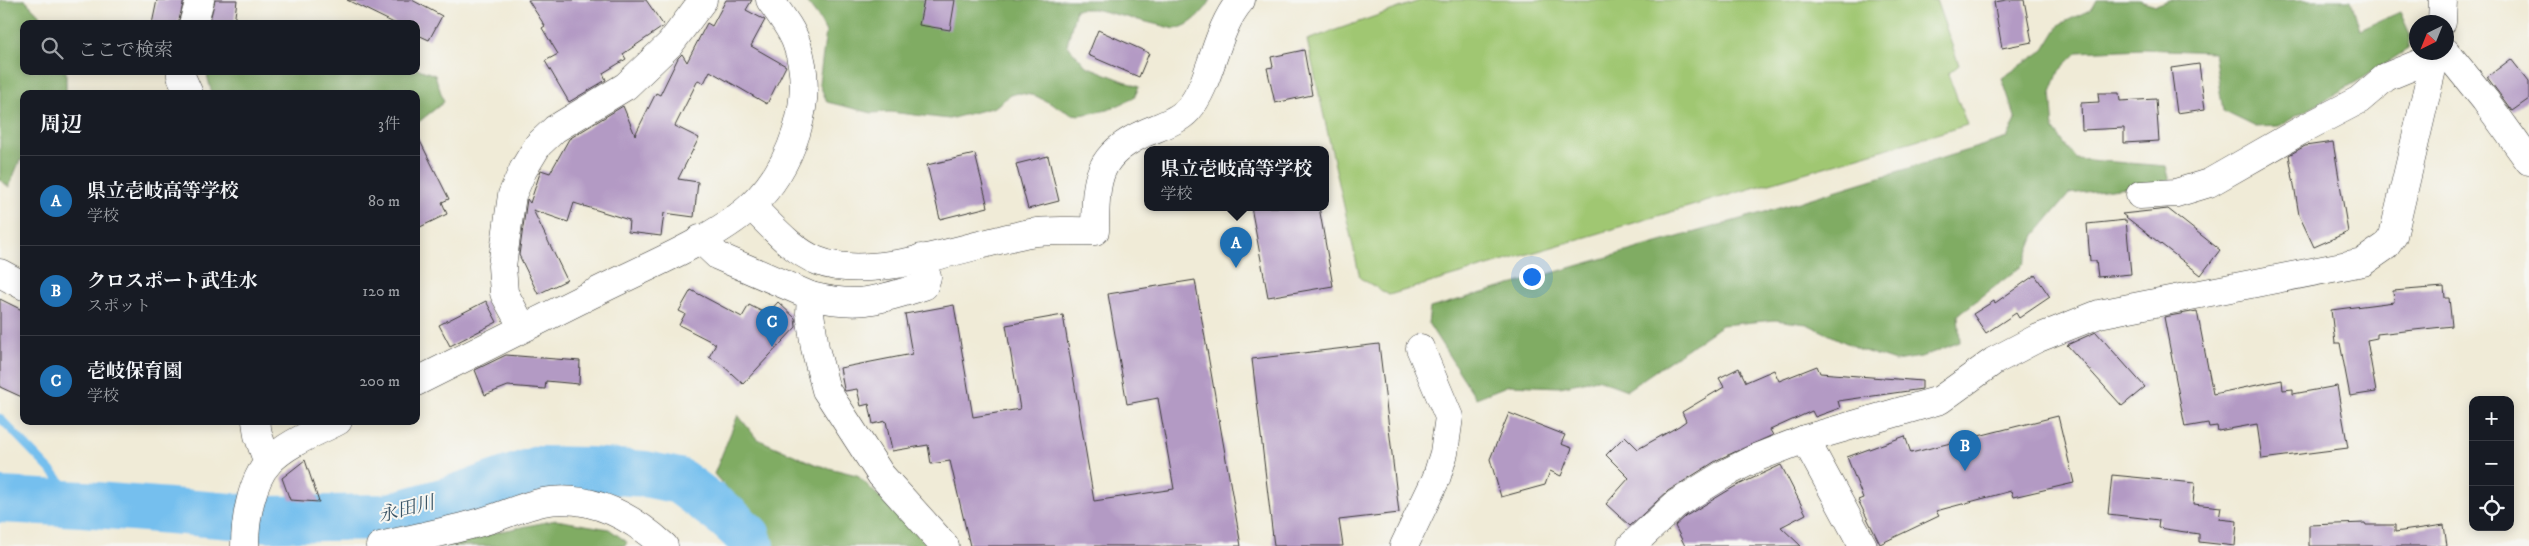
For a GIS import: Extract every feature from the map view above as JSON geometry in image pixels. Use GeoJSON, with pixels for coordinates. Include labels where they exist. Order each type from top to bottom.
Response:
{"type":"FeatureCollection","features":[{"type":"Feature","properties":{"kind":"street"},"geometry":{"type":"LineString","coordinates":[[193,20],[200,0]]}},
{"type":"Feature","properties":{"kind":"street"},"geometry":{"type":"LineString","coordinates":[[523,328],[504,293],[502,266],[512,195],[523,170],[538,145],[555,129],[626,86],[670,44],[703,0]]}},
{"type":"Feature","properties":{"kind":"street"},"geometry":{"type":"LineString","coordinates":[[420,380],[700,239],[751,206],[776,176],[791,148],[800,120],[803,96],[804,73],[797,44],[770,0]]}},
{"type":"Feature","properties":{"kind":"street"},"geometry":{"type":"LineString","coordinates":[[751,206],[797,249],[818,261],[864,269],[921,258],[1032,232],[1095,232],[1096,186],[1100,171],[1121,148],[1142,134],[1170,122],[1187,110],[1198,94],[1226,19],[1241,0]]}},
{"type":"Feature","properties":{"kind":"street"},"geometry":{"type":"LineString","coordinates":[[2442,15],[2443,0]]}},
{"type":"Feature","properties":{"kind":"street"},"geometry":{"type":"LineString","coordinates":[[2140,195],[2176,193],[2209,183],[2307,127],[2360,100],[2386,77],[2425,60]]}},
{"type":"Feature","properties":{"kind":"street"},"geometry":{"type":"LineString","coordinates":[[1631,546],[1676,504],[1734,469],[1805,439],[1940,400],[2002,357],[2036,339],[2099,314],[2363,262],[2378,253],[2393,236],[2438,60]]}},
{"type":"Feature","properties":{"kind":"street"},"geometry":{"type":"LineString","coordinates":[[2445,60],[2485,100],[2529,161]]}},
{"type":"Feature","properties":{"kind":"street"},"geometry":{"type":"LineString","coordinates":[[181,75],[187,90]]}},
{"type":"Feature","properties":{"kind":"street"},"geometry":{"type":"LineString","coordinates":[[700,239],[718,256],[812,296],[840,303],[867,302],[924,286],[927,277],[921,258]]}},
{"type":"Feature","properties":{"kind":"street"},"geometry":{"type":"LineString","coordinates":[[0,273],[20,284]]}},
{"type":"Feature","properties":{"kind":"street"},"geometry":{"type":"LineString","coordinates":[[812,296],[810,314],[815,348],[826,390],[881,475],[945,546]]}},
{"type":"Feature","properties":{"kind":"street"},"geometry":{"type":"LineString","coordinates":[[1404,546],[1436,478],[1444,453],[1449,417],[1420,348]]}},
{"type":"Feature","properties":{"kind":"street"},"geometry":{"type":"LineString","coordinates":[[257,425],[258,435],[268,463]]}},
{"type":"Feature","properties":{"kind":"street"},"geometry":{"type":"LineString","coordinates":[[245,541],[249,506],[268,463],[297,442],[330,425]]}},
{"type":"Feature","properties":{"kind":"street"},"geometry":{"type":"LineString","coordinates":[[1805,439],[1862,546]]}},
{"type":"Feature","properties":{"kind":"street"},"geometry":{"type":"LineString","coordinates":[[380,546],[481,522],[542,502],[584,502],[616,511],[649,533],[664,546]]}},
{"type":"Feature","properties":{"kind":"green space"},"geometry":{"type":"Polygon","coordinates":[[[0,0],[25,0],[44,20],[20,20],[20,75],[66,75],[66,90],[20,90],[20,160],[9,187],[0,180],[0,0]]]}},
{"type":"Feature","properties":{"kind":"green space"},"geometry":{"type":"Polygon","coordinates":[[[805,0],[1211,0],[1196,18],[1186,25],[1175,29],[1094,9],[1076,9],[1067,45],[1086,66],[1139,87],[1134,98],[1108,110],[1080,115],[1071,114],[1036,96],[1019,93],[1010,95],[995,107],[949,119],[890,112],[872,113],[827,102],[819,83],[826,32],[818,17],[805,0]]]}},
{"type":"Feature","properties":{"kind":"green space"},"geometry":{"type":"Polygon","coordinates":[[[1422,0],[1936,0],[1959,65],[1948,74],[1967,125],[1389,295],[1360,278],[1307,40],[1422,0]]]}},
{"type":"Feature","properties":{"kind":"green space"},"geometry":{"type":"Polygon","coordinates":[[[2097,0],[2139,0],[2156,5],[2169,0],[2351,0],[2360,30],[2400,12],[2409,32],[2409,42],[2408,49],[2363,78],[2279,126],[2256,127],[2223,111],[2214,52],[2143,49],[2078,52],[2059,71],[2051,92],[2054,130],[2076,159],[2166,166],[2170,182],[2069,194],[2035,235],[2023,265],[1958,315],[1960,342],[1921,357],[1895,361],[1861,350],[1807,324],[1775,320],[1722,325],[1627,390],[1597,379],[1560,387],[1509,385],[1476,398],[1428,323],[1430,308],[1779,208],[2007,138],[2016,120],[2002,78],[2044,50],[2060,24],[2092,9],[2097,0]]]}},
{"type":"Feature","properties":{"kind":"green space"},"geometry":{"type":"Polygon","coordinates":[[[420,69],[435,75],[444,102],[420,121],[420,90],[211,90],[207,75],[420,75],[420,69]]]}},
{"type":"Feature","properties":{"kind":"green space"},"geometry":{"type":"Polygon","coordinates":[[[738,415],[757,439],[817,465],[857,475],[929,546],[766,546],[765,541],[714,474],[738,415]]]}},
{"type":"Feature","properties":{"kind":"green space"},"geometry":{"type":"Polygon","coordinates":[[[556,520],[609,529],[627,542],[625,546],[439,546],[444,543],[556,520]]]}},
{"type":"Feature","properties":{"kind":"building"},"geometry":{"type":"Polygon","coordinates":[[[157,0],[184,0],[179,20],[153,20],[157,0]]]}},
{"type":"Feature","properties":{"kind":"building"},"geometry":{"type":"Polygon","coordinates":[[[215,0],[237,0],[234,20],[210,20],[215,0]]]}},
{"type":"Feature","properties":{"kind":"building"},"geometry":{"type":"Polygon","coordinates":[[[347,0],[412,0],[442,16],[429,40],[420,36],[420,20],[388,20],[347,0]]]}},
{"type":"Feature","properties":{"kind":"building"},"geometry":{"type":"Polygon","coordinates":[[[528,0],[646,0],[664,26],[623,54],[626,59],[603,73],[606,80],[569,102],[545,61],[558,54],[542,28],[545,26],[528,0]]]}},
{"type":"Feature","properties":{"kind":"building"},"geometry":{"type":"Polygon","coordinates":[[[726,0],[752,0],[746,10],[765,20],[751,46],[786,66],[767,104],[710,71],[704,83],[698,80],[675,126],[699,138],[678,179],[698,182],[694,217],[664,213],[661,236],[628,232],[629,220],[574,203],[568,222],[533,210],[567,280],[538,294],[519,255],[527,199],[530,203],[541,170],[550,173],[569,139],[623,106],[635,135],[656,93],[660,95],[678,58],[682,54],[687,62],[707,23],[712,26],[726,0]]]}},
{"type":"Feature","properties":{"kind":"building"},"geometry":{"type":"Polygon","coordinates":[[[924,0],[955,0],[950,30],[919,25],[924,0]]]}},
{"type":"Feature","properties":{"kind":"building"},"geometry":{"type":"Polygon","coordinates":[[[2024,0],[2032,42],[2002,48],[1994,2],[2024,0]]]}},
{"type":"Feature","properties":{"kind":"building"},"geometry":{"type":"Polygon","coordinates":[[[1098,30],[1149,53],[1139,77],[1088,55],[1098,30]]]}},
{"type":"Feature","properties":{"kind":"building"},"geometry":{"type":"Polygon","coordinates":[[[1304,50],[1312,95],[1275,103],[1267,68],[1273,67],[1271,57],[1304,50]]]}},
{"type":"Feature","properties":{"kind":"building"},"geometry":{"type":"Polygon","coordinates":[[[2511,59],[2529,82],[2529,99],[2512,111],[2487,77],[2511,59]]]}},
{"type":"Feature","properties":{"kind":"building"},"geometry":{"type":"Polygon","coordinates":[[[2199,64],[2205,109],[2177,113],[2171,68],[2199,64]]]}},
{"type":"Feature","properties":{"kind":"building"},"geometry":{"type":"Polygon","coordinates":[[[2098,93],[2119,93],[2120,101],[2156,99],[2159,141],[2124,143],[2124,128],[2082,130],[2081,103],[2099,102],[2098,93]]]}},
{"type":"Feature","properties":{"kind":"building"},"geometry":{"type":"Polygon","coordinates":[[[420,141],[449,199],[442,202],[447,214],[420,227],[420,141]]]}},
{"type":"Feature","properties":{"kind":"building"},"geometry":{"type":"Polygon","coordinates":[[[2333,142],[2348,232],[2314,247],[2299,215],[2289,155],[2305,146],[2333,142]]]}},
{"type":"Feature","properties":{"kind":"building"},"geometry":{"type":"Polygon","coordinates":[[[975,154],[988,207],[940,219],[927,165],[975,154]]]}},
{"type":"Feature","properties":{"kind":"building"},"geometry":{"type":"Polygon","coordinates":[[[1048,156],[1059,201],[1028,209],[1016,164],[1048,156]]]}},
{"type":"Feature","properties":{"kind":"building"},"geometry":{"type":"Polygon","coordinates":[[[2168,209],[2220,250],[2201,275],[2122,214],[2168,209]]]}},
{"type":"Feature","properties":{"kind":"building"},"geometry":{"type":"Polygon","coordinates":[[[1252,211],[1320,211],[1333,286],[1268,297],[1252,211]]]}},
{"type":"Feature","properties":{"kind":"building"},"geometry":{"type":"Polygon","coordinates":[[[2126,220],[2131,274],[2098,277],[2096,261],[2090,261],[2087,224],[2126,220]]]}},
{"type":"Feature","properties":{"kind":"building"},"geometry":{"type":"Polygon","coordinates":[[[2035,275],[2050,297],[2019,318],[2016,313],[1986,333],[1973,314],[1994,301],[1995,303],[2035,275]]]}},
{"type":"Feature","properties":{"kind":"building"},"geometry":{"type":"Polygon","coordinates":[[[1195,280],[1241,546],[970,546],[950,461],[931,464],[928,445],[892,451],[886,421],[873,424],[869,404],[861,406],[857,389],[845,391],[844,389],[840,368],[912,354],[905,314],[954,305],[973,417],[1020,409],[1006,325],[1063,315],[1094,501],[1174,489],[1158,398],[1127,404],[1108,294],[1195,280]]]}},
{"type":"Feature","properties":{"kind":"building"},"geometry":{"type":"Polygon","coordinates":[[[2444,287],[2445,298],[2449,298],[2452,326],[2377,334],[2377,338],[2367,340],[2376,392],[2350,396],[2340,343],[2335,343],[2331,310],[2394,302],[2393,291],[2444,287]]]}},
{"type":"Feature","properties":{"kind":"building"},"geometry":{"type":"Polygon","coordinates":[[[691,290],[742,317],[749,305],[767,314],[778,302],[795,318],[796,327],[743,384],[721,364],[709,357],[716,344],[679,325],[685,314],[679,311],[691,290]]]}},
{"type":"Feature","properties":{"kind":"building"},"geometry":{"type":"Polygon","coordinates":[[[0,299],[20,309],[20,396],[0,387],[0,299]]]}},
{"type":"Feature","properties":{"kind":"building"},"geometry":{"type":"Polygon","coordinates":[[[486,301],[497,322],[450,346],[439,325],[486,301]]]}},
{"type":"Feature","properties":{"kind":"building"},"geometry":{"type":"Polygon","coordinates":[[[2197,311],[2213,394],[2282,380],[2283,390],[2293,389],[2293,394],[2337,386],[2348,448],[2262,459],[2257,424],[2218,431],[2217,426],[2209,427],[2208,423],[2185,427],[2164,317],[2197,311]]]}},
{"type":"Feature","properties":{"kind":"building"},"geometry":{"type":"Polygon","coordinates":[[[2096,332],[2145,387],[2122,406],[2067,345],[2096,332]]]}},
{"type":"Feature","properties":{"kind":"building"},"geometry":{"type":"Polygon","coordinates":[[[1379,344],[1399,513],[1339,520],[1343,546],[1274,546],[1252,359],[1379,344]]]}},
{"type":"Feature","properties":{"kind":"building"},"geometry":{"type":"Polygon","coordinates":[[[506,355],[580,361],[579,384],[546,381],[545,389],[508,386],[485,395],[475,370],[506,355]]]}},
{"type":"Feature","properties":{"kind":"building"},"geometry":{"type":"Polygon","coordinates":[[[1817,366],[1820,373],[1922,381],[1922,389],[1838,401],[1840,408],[1815,417],[1812,411],[1770,430],[1773,435],[1719,459],[1668,491],[1630,526],[1606,504],[1629,478],[1606,455],[1625,436],[1638,449],[1679,426],[1686,421],[1682,412],[1724,387],[1719,378],[1739,368],[1746,382],[1774,370],[1779,381],[1817,366]]]}},
{"type":"Feature","properties":{"kind":"building"},"geometry":{"type":"Polygon","coordinates":[[[1509,413],[1565,435],[1561,444],[1572,448],[1561,476],[1550,471],[1545,485],[1501,497],[1490,459],[1509,413]]]}},
{"type":"Feature","properties":{"kind":"building"},"geometry":{"type":"Polygon","coordinates":[[[2058,416],[2074,483],[2013,497],[2011,491],[1936,511],[1939,516],[1880,544],[1858,500],[1863,498],[1847,457],[1905,436],[1911,453],[2058,416]]]}},
{"type":"Feature","properties":{"kind":"building"},"geometry":{"type":"Polygon","coordinates":[[[305,460],[319,502],[290,500],[282,478],[305,460]]]}},
{"type":"Feature","properties":{"kind":"building"},"geometry":{"type":"Polygon","coordinates":[[[1781,465],[1806,514],[1781,527],[1801,546],[1685,546],[1675,526],[1686,516],[1734,487],[1781,465]]]}},
{"type":"Feature","properties":{"kind":"building"},"geometry":{"type":"Polygon","coordinates":[[[2112,475],[2195,483],[2193,504],[2221,507],[2219,519],[2237,521],[2235,546],[2199,542],[2199,534],[2158,528],[2159,520],[2108,514],[2112,475]]]}},
{"type":"Feature","properties":{"kind":"building"},"geometry":{"type":"Polygon","coordinates":[[[2365,523],[2366,525],[2395,525],[2395,532],[2444,525],[2447,546],[2309,546],[2309,525],[2365,523]]]}},
{"type":"Feature","properties":{"kind":"waterway"},"geometry":{"type":"LineString","coordinates":[[0,418],[83,504]]}},
{"type":"Feature","properties":{"kind":"waterway","name":"永田川"},"geometry":{"type":"LineString","coordinates":[[0,500],[83,504],[270,519],[386,517],[450,499],[538,469],[589,470],[645,474],[679,481],[726,516],[748,536],[751,546]]}},
{"type":"Feature","properties":{"kind":"place","name":"県立壱岐高等学校"},"geometry":{"type":"Point","coordinates":[1236,268]}},
{"type":"Feature","properties":{"kind":"place","name":"壱岐保育園"},"geometry":{"type":"Point","coordinates":[772,347]}},
{"type":"Feature","properties":{"kind":"place","name":"クロスポート武生水"},"geometry":{"type":"Point","coordinates":[1965,471]}}]}
